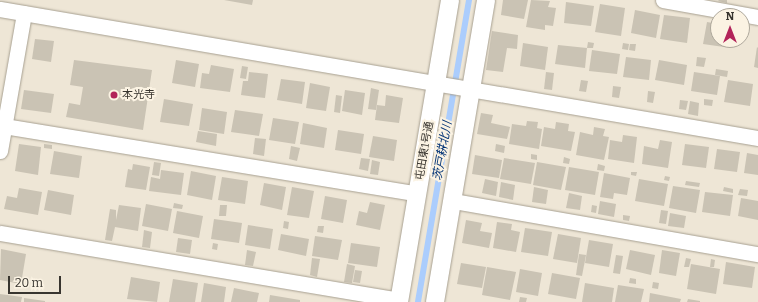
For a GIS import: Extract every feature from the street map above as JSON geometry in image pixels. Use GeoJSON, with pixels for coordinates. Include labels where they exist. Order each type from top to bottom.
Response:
{"type":"FeatureCollection","features":[{"type":"Feature","properties":{"kind":"street","name":"屯田東1号通"},"geometry":{"type":"LineString","coordinates":[[399,301],[417,194],[441,83],[450,0]]}},
{"type":"Feature","properties":{"kind":"street"},"geometry":{"type":"LineString","coordinates":[[435,302],[453,201],[467,88],[486,0]]}},
{"type":"Feature","properties":{"kind":"street"},"geometry":{"type":"LineString","coordinates":[[663,0],[758,17]]}},
{"type":"Feature","properties":{"kind":"street"},"geometry":{"type":"LineString","coordinates":[[0,9],[758,138]]}},
{"type":"Feature","properties":{"kind":"street"},"geometry":{"type":"LineString","coordinates":[[0,151],[24,13]]}},
{"type":"Feature","properties":{"kind":"street"},"geometry":{"type":"LineString","coordinates":[[4,126],[417,194]]}},
{"type":"Feature","properties":{"kind":"street"},"geometry":{"type":"LineString","coordinates":[[453,201],[758,254]]}},
{"type":"Feature","properties":{"kind":"street"},"geometry":{"type":"LineString","coordinates":[[0,233],[399,301]]}},
{"type":"Feature","properties":{"kind":"building"},"geometry":{"type":"Polygon","coordinates":[[[224,0],[253,0],[252,5],[224,0]]]}},
{"type":"Feature","properties":{"kind":"building"},"geometry":{"type":"Polygon","coordinates":[[[503,0],[528,0],[524,19],[501,15],[503,0]]]}},
{"type":"Feature","properties":{"kind":"building"},"geometry":{"type":"Polygon","coordinates":[[[531,0],[550,1],[548,7],[556,8],[553,26],[545,25],[545,30],[526,27],[531,0]]]}},
{"type":"Feature","properties":{"kind":"building"},"geometry":{"type":"Polygon","coordinates":[[[727,0],[727,3],[718,1],[727,0]]]}},
{"type":"Feature","properties":{"kind":"building"},"geometry":{"type":"Polygon","coordinates":[[[566,2],[594,6],[591,26],[564,23],[566,2]]]}},
{"type":"Feature","properties":{"kind":"building"},"geometry":{"type":"Polygon","coordinates":[[[600,4],[625,8],[621,36],[595,32],[600,4]]]}},
{"type":"Feature","properties":{"kind":"building"},"geometry":{"type":"Polygon","coordinates":[[[635,10],[660,15],[656,38],[631,33],[635,10]]]}},
{"type":"Feature","properties":{"kind":"building"},"geometry":{"type":"Polygon","coordinates":[[[664,15],[690,18],[687,43],[660,39],[664,15]]]}},
{"type":"Feature","properties":{"kind":"building"},"geometry":{"type":"Polygon","coordinates":[[[707,22],[710,23],[710,45],[703,44],[707,22]]]}},
{"type":"Feature","properties":{"kind":"building"},"geometry":{"type":"Polygon","coordinates":[[[492,31],[518,35],[517,49],[507,48],[503,72],[486,70],[492,31]]]}},
{"type":"Feature","properties":{"kind":"building"},"geometry":{"type":"Polygon","coordinates":[[[35,39],[54,41],[51,62],[32,59],[35,39]]]}},
{"type":"Feature","properties":{"kind":"building"},"geometry":{"type":"Polygon","coordinates":[[[588,42],[594,43],[593,48],[587,48],[588,42]]]}},
{"type":"Feature","properties":{"kind":"building"},"geometry":{"type":"Polygon","coordinates":[[[523,43],[548,47],[545,70],[520,66],[523,43]]]}},
{"type":"Feature","properties":{"kind":"building"},"geometry":{"type":"Polygon","coordinates":[[[623,43],[629,44],[628,50],[622,49],[623,43]]]}},
{"type":"Feature","properties":{"kind":"building"},"geometry":{"type":"Polygon","coordinates":[[[630,44],[636,44],[635,51],[629,50],[630,44]]]}},
{"type":"Feature","properties":{"kind":"building"},"geometry":{"type":"Polygon","coordinates":[[[558,45],[587,48],[585,68],[555,64],[558,45]]]}},
{"type":"Feature","properties":{"kind":"building"},"geometry":{"type":"Polygon","coordinates":[[[757,47],[758,48],[758,68],[754,67],[757,47]]]}},
{"type":"Feature","properties":{"kind":"building"},"geometry":{"type":"Polygon","coordinates":[[[592,50],[620,54],[617,74],[589,71],[592,50]]]}},
{"type":"Feature","properties":{"kind":"building"},"geometry":{"type":"Polygon","coordinates":[[[626,57],[651,60],[649,80],[623,77],[626,57]]]}},
{"type":"Feature","properties":{"kind":"building"},"geometry":{"type":"Polygon","coordinates":[[[697,57],[706,58],[704,67],[696,66],[697,57]]]}},
{"type":"Feature","properties":{"kind":"building"},"geometry":{"type":"Polygon","coordinates":[[[74,60],[152,70],[143,130],[66,117],[69,103],[80,105],[83,87],[70,85],[74,60]]]}},
{"type":"Feature","properties":{"kind":"building"},"geometry":{"type":"Polygon","coordinates":[[[176,60],[199,64],[195,87],[172,83],[176,60]]]}},
{"type":"Feature","properties":{"kind":"building"},"geometry":{"type":"Polygon","coordinates":[[[659,60],[687,65],[684,85],[655,80],[659,60]]]}},
{"type":"Feature","properties":{"kind":"building"},"geometry":{"type":"Polygon","coordinates":[[[211,65],[234,69],[230,92],[200,88],[202,73],[209,74],[211,65]]]}},
{"type":"Feature","properties":{"kind":"building"},"geometry":{"type":"Polygon","coordinates":[[[242,66],[248,67],[246,79],[240,78],[242,66]]]}},
{"type":"Feature","properties":{"kind":"building"},"geometry":{"type":"Polygon","coordinates":[[[716,69],[728,71],[727,77],[715,75],[716,69]]]}},
{"type":"Feature","properties":{"kind":"building"},"geometry":{"type":"Polygon","coordinates":[[[249,72],[268,74],[265,98],[241,95],[243,81],[248,81],[249,72]]]}},
{"type":"Feature","properties":{"kind":"building"},"geometry":{"type":"Polygon","coordinates":[[[546,72],[554,73],[552,90],[544,89],[546,72]]]}},
{"type":"Feature","properties":{"kind":"building"},"geometry":{"type":"Polygon","coordinates":[[[694,72],[720,76],[717,95],[691,91],[694,72]]]}},
{"type":"Feature","properties":{"kind":"building"},"geometry":{"type":"Polygon","coordinates":[[[281,79],[305,82],[302,104],[277,100],[281,79]]]}},
{"type":"Feature","properties":{"kind":"building"},"geometry":{"type":"Polygon","coordinates":[[[581,80],[588,81],[586,92],[579,91],[581,80]]]}},
{"type":"Feature","properties":{"kind":"building"},"geometry":{"type":"Polygon","coordinates":[[[728,80],[753,84],[750,106],[724,102],[728,80]]]}},
{"type":"Feature","properties":{"kind":"building"},"geometry":{"type":"Polygon","coordinates":[[[310,83],[330,87],[326,111],[306,108],[310,83]]]}},
{"type":"Feature","properties":{"kind":"building"},"geometry":{"type":"Polygon","coordinates":[[[613,86],[621,87],[619,98],[612,97],[613,86]]]}},
{"type":"Feature","properties":{"kind":"building"},"geometry":{"type":"Polygon","coordinates":[[[371,88],[379,90],[376,110],[368,109],[371,88]]]}},
{"type":"Feature","properties":{"kind":"building"},"geometry":{"type":"Polygon","coordinates":[[[24,90],[54,94],[51,113],[21,109],[24,90]]]}},
{"type":"Feature","properties":{"kind":"building"},"geometry":{"type":"Polygon","coordinates":[[[345,90],[365,93],[362,115],[342,111],[345,90]]]}},
{"type":"Feature","properties":{"kind":"building"},"geometry":{"type":"Polygon","coordinates":[[[648,91],[655,92],[653,103],[647,102],[648,91]]]}},
{"type":"Feature","properties":{"kind":"building"},"geometry":{"type":"Polygon","coordinates":[[[336,95],[342,96],[340,113],[334,112],[336,95]]]}},
{"type":"Feature","properties":{"kind":"building"},"geometry":{"type":"Polygon","coordinates":[[[386,95],[403,98],[399,123],[375,120],[377,105],[385,106],[386,95]]]}},
{"type":"Feature","properties":{"kind":"building"},"geometry":{"type":"Polygon","coordinates":[[[164,99],[193,104],[189,126],[160,122],[164,99]]]}},
{"type":"Feature","properties":{"kind":"building"},"geometry":{"type":"Polygon","coordinates":[[[704,99],[713,100],[712,106],[704,105],[704,99]]]}},
{"type":"Feature","properties":{"kind":"building"},"geometry":{"type":"Polygon","coordinates":[[[680,100],[688,101],[686,110],[679,109],[680,100]]]}},
{"type":"Feature","properties":{"kind":"building"},"geometry":{"type":"Polygon","coordinates":[[[690,101],[699,103],[698,116],[688,114],[690,101]]]}},
{"type":"Feature","properties":{"kind":"building"},"geometry":{"type":"Polygon","coordinates":[[[202,108],[227,112],[224,134],[199,130],[202,108]]]}},
{"type":"Feature","properties":{"kind":"building"},"geometry":{"type":"Polygon","coordinates":[[[235,110],[263,114],[259,136],[231,132],[235,110]]]}},
{"type":"Feature","properties":{"kind":"building"},"geometry":{"type":"Polygon","coordinates":[[[481,113],[493,115],[491,123],[510,127],[507,139],[477,134],[481,113]]]}},
{"type":"Feature","properties":{"kind":"building"},"geometry":{"type":"Polygon","coordinates":[[[273,118],[299,122],[295,144],[269,140],[273,118]]]}},
{"type":"Feature","properties":{"kind":"building"},"geometry":{"type":"Polygon","coordinates":[[[527,121],[538,122],[537,128],[542,129],[539,149],[509,144],[512,124],[526,126],[527,121]]]}},
{"type":"Feature","properties":{"kind":"building"},"geometry":{"type":"Polygon","coordinates":[[[556,122],[569,124],[568,131],[575,132],[571,151],[541,146],[544,127],[555,129],[556,122]]]}},
{"type":"Feature","properties":{"kind":"building"},"geometry":{"type":"Polygon","coordinates":[[[303,123],[327,128],[324,148],[300,144],[303,123]]]}},
{"type":"Feature","properties":{"kind":"building"},"geometry":{"type":"Polygon","coordinates":[[[594,127],[605,129],[603,136],[609,137],[604,160],[576,155],[580,132],[593,135],[594,127]]]}},
{"type":"Feature","properties":{"kind":"building"},"geometry":{"type":"Polygon","coordinates":[[[338,130],[364,134],[361,154],[335,150],[338,130]]]}},
{"type":"Feature","properties":{"kind":"building"},"geometry":{"type":"Polygon","coordinates":[[[198,131],[217,134],[216,146],[196,142],[198,131]]]}},
{"type":"Feature","properties":{"kind":"building"},"geometry":{"type":"Polygon","coordinates":[[[623,135],[637,137],[634,163],[608,159],[610,140],[622,142],[623,135]]]}},
{"type":"Feature","properties":{"kind":"building"},"geometry":{"type":"Polygon","coordinates":[[[373,136],[397,140],[394,161],[369,157],[373,136]]]}},
{"type":"Feature","properties":{"kind":"building"},"geometry":{"type":"Polygon","coordinates":[[[255,138],[266,139],[264,156],[253,154],[255,138]]]}},
{"type":"Feature","properties":{"kind":"building"},"geometry":{"type":"Polygon","coordinates":[[[660,140],[672,142],[668,168],[642,164],[644,146],[658,149],[660,140]]]}},
{"type":"Feature","properties":{"kind":"building"},"geometry":{"type":"Polygon","coordinates":[[[19,144],[41,147],[38,175],[15,171],[19,144]]]}},
{"type":"Feature","properties":{"kind":"building"},"geometry":{"type":"Polygon","coordinates":[[[44,144],[52,145],[52,149],[44,148],[44,144]]]}},
{"type":"Feature","properties":{"kind":"building"},"geometry":{"type":"Polygon","coordinates":[[[496,144],[505,146],[504,153],[495,151],[496,144]]]}},
{"type":"Feature","properties":{"kind":"building"},"geometry":{"type":"Polygon","coordinates":[[[685,144],[709,147],[706,168],[682,165],[685,144]]]}},
{"type":"Feature","properties":{"kind":"building"},"geometry":{"type":"Polygon","coordinates":[[[291,146],[300,148],[297,161],[289,159],[291,146]]]}},
{"type":"Feature","properties":{"kind":"building"},"geometry":{"type":"Polygon","coordinates":[[[717,149],[740,152],[737,172],[714,169],[717,149]]]}},
{"type":"Feature","properties":{"kind":"building"},"geometry":{"type":"Polygon","coordinates":[[[54,151],[82,156],[79,178],[50,174],[54,151]]]}},
{"type":"Feature","properties":{"kind":"building"},"geometry":{"type":"Polygon","coordinates":[[[747,153],[758,155],[758,175],[744,173],[747,153]]]}},
{"type":"Feature","properties":{"kind":"building"},"geometry":{"type":"Polygon","coordinates":[[[531,154],[537,155],[537,160],[531,159],[531,154]]]}},
{"type":"Feature","properties":{"kind":"building"},"geometry":{"type":"Polygon","coordinates":[[[475,155],[502,160],[499,178],[472,174],[475,155]]]}},
{"type":"Feature","properties":{"kind":"building"},"geometry":{"type":"Polygon","coordinates":[[[564,157],[570,159],[569,164],[563,163],[564,157]]]}},
{"type":"Feature","properties":{"kind":"building"},"geometry":{"type":"Polygon","coordinates":[[[361,158],[370,159],[368,171],[359,169],[361,158]]]}},
{"type":"Feature","properties":{"kind":"building"},"geometry":{"type":"Polygon","coordinates":[[[504,158],[535,163],[531,184],[500,179],[504,158]]]}},
{"type":"Feature","properties":{"kind":"building"},"geometry":{"type":"Polygon","coordinates":[[[372,160],[380,162],[378,175],[370,174],[372,160]]]}},
{"type":"Feature","properties":{"kind":"building"},"geometry":{"type":"Polygon","coordinates":[[[154,162],[161,163],[159,176],[152,175],[154,162]]]}},
{"type":"Feature","properties":{"kind":"building"},"geometry":{"type":"Polygon","coordinates":[[[537,162],[566,167],[561,190],[533,185],[537,162]]]}},
{"type":"Feature","properties":{"kind":"building"},"geometry":{"type":"Polygon","coordinates":[[[133,164],[150,167],[146,190],[125,187],[128,169],[132,170],[133,164]]]}},
{"type":"Feature","properties":{"kind":"building"},"geometry":{"type":"Polygon","coordinates":[[[598,164],[605,166],[604,171],[597,170],[598,164]]]}},
{"type":"Feature","properties":{"kind":"building"},"geometry":{"type":"Polygon","coordinates":[[[569,167],[599,172],[595,195],[565,190],[569,167]]]}},
{"type":"Feature","properties":{"kind":"building"},"geometry":{"type":"Polygon","coordinates":[[[161,170],[184,173],[181,195],[149,191],[151,177],[160,179],[161,170]]]}},
{"type":"Feature","properties":{"kind":"building"},"geometry":{"type":"Polygon","coordinates":[[[191,171],[216,176],[212,200],[187,195],[191,171]]]}},
{"type":"Feature","properties":{"kind":"building"},"geometry":{"type":"Polygon","coordinates":[[[631,172],[637,172],[636,176],[631,175],[631,172]]]}},
{"type":"Feature","properties":{"kind":"building"},"geometry":{"type":"Polygon","coordinates":[[[604,173],[630,178],[627,195],[614,193],[613,199],[600,197],[604,173]]]}},
{"type":"Feature","properties":{"kind":"building"},"geometry":{"type":"Polygon","coordinates":[[[665,176],[670,177],[669,181],[664,180],[665,176]]]}},
{"type":"Feature","properties":{"kind":"building"},"geometry":{"type":"Polygon","coordinates":[[[222,177],[248,181],[245,204],[218,200],[222,177]]]}},
{"type":"Feature","properties":{"kind":"building"},"geometry":{"type":"Polygon","coordinates":[[[485,179],[498,182],[496,196],[482,193],[485,179]]]}},
{"type":"Feature","properties":{"kind":"building"},"geometry":{"type":"Polygon","coordinates":[[[639,179],[668,184],[664,206],[635,201],[639,179]]]}},
{"type":"Feature","properties":{"kind":"building"},"geometry":{"type":"Polygon","coordinates":[[[686,181],[700,183],[699,187],[685,185],[686,181]]]}},
{"type":"Feature","properties":{"kind":"building"},"geometry":{"type":"Polygon","coordinates":[[[501,182],[515,185],[513,200],[499,197],[501,182]]]}},
{"type":"Feature","properties":{"kind":"building"},"geometry":{"type":"Polygon","coordinates":[[[264,183],[286,187],[282,210],[260,205],[264,183]]]}},
{"type":"Feature","properties":{"kind":"building"},"geometry":{"type":"Polygon","coordinates":[[[673,186],[700,190],[696,213],[669,208],[673,186]]]}},
{"type":"Feature","properties":{"kind":"building"},"geometry":{"type":"Polygon","coordinates":[[[292,187],[314,191],[309,218],[287,215],[292,187]]]}},
{"type":"Feature","properties":{"kind":"building"},"geometry":{"type":"Polygon","coordinates":[[[534,187],[548,190],[546,204],[532,202],[534,187]]]}},
{"type":"Feature","properties":{"kind":"building"},"geometry":{"type":"Polygon","coordinates":[[[724,187],[733,189],[733,193],[723,191],[724,187]]]}},
{"type":"Feature","properties":{"kind":"building"},"geometry":{"type":"Polygon","coordinates":[[[19,188],[42,192],[38,215],[4,209],[7,196],[17,198],[19,188]]]}},
{"type":"Feature","properties":{"kind":"building"},"geometry":{"type":"Polygon","coordinates":[[[740,189],[748,190],[747,196],[738,195],[740,189]]]}},
{"type":"Feature","properties":{"kind":"building"},"geometry":{"type":"Polygon","coordinates":[[[48,190],[74,195],[71,215],[44,210],[48,190]]]}},
{"type":"Feature","properties":{"kind":"building"},"geometry":{"type":"Polygon","coordinates":[[[705,192],[733,195],[730,216],[702,212],[705,192]]]}},
{"type":"Feature","properties":{"kind":"building"},"geometry":{"type":"Polygon","coordinates":[[[569,193],[582,196],[580,210],[566,208],[569,193]]]}},
{"type":"Feature","properties":{"kind":"building"},"geometry":{"type":"Polygon","coordinates":[[[325,196],[347,200],[343,223],[321,219],[325,196]]]}},
{"type":"Feature","properties":{"kind":"building"},"geometry":{"type":"Polygon","coordinates":[[[741,198],[758,201],[758,220],[738,216],[741,198]]]}},
{"type":"Feature","properties":{"kind":"building"},"geometry":{"type":"Polygon","coordinates":[[[600,201],[616,204],[614,217],[598,214],[600,201]]]}},
{"type":"Feature","properties":{"kind":"building"},"geometry":{"type":"Polygon","coordinates":[[[370,202],[385,205],[380,230],[356,225],[359,211],[367,213],[370,202]]]}},
{"type":"Feature","properties":{"kind":"building"},"geometry":{"type":"Polygon","coordinates":[[[174,203],[183,205],[182,209],[173,208],[174,203]]]}},
{"type":"Feature","properties":{"kind":"building"},"geometry":{"type":"Polygon","coordinates":[[[146,204],[172,209],[168,231],[142,226],[146,204]]]}},
{"type":"Feature","properties":{"kind":"building"},"geometry":{"type":"Polygon","coordinates":[[[119,205],[141,208],[138,231],[115,227],[112,241],[105,240],[110,209],[116,210],[116,220],[119,205]]]}},
{"type":"Feature","properties":{"kind":"building"},"geometry":{"type":"Polygon","coordinates":[[[220,205],[227,205],[226,216],[219,216],[220,205]]]}},
{"type":"Feature","properties":{"kind":"building"},"geometry":{"type":"Polygon","coordinates":[[[592,205],[597,206],[596,213],[591,212],[592,205]]]}},
{"type":"Feature","properties":{"kind":"building"},"geometry":{"type":"Polygon","coordinates":[[[661,210],[668,211],[666,224],[659,223],[661,210]]]}},
{"type":"Feature","properties":{"kind":"building"},"geometry":{"type":"Polygon","coordinates":[[[177,211],[203,216],[199,238],[173,233],[177,211]]]}},
{"type":"Feature","properties":{"kind":"building"},"geometry":{"type":"Polygon","coordinates":[[[670,213],[686,216],[684,228],[668,226],[670,213]]]}},
{"type":"Feature","properties":{"kind":"building"},"geometry":{"type":"Polygon","coordinates":[[[623,215],[630,216],[629,221],[623,220],[623,215]]]}},
{"type":"Feature","properties":{"kind":"building"},"geometry":{"type":"Polygon","coordinates":[[[214,219],[242,223],[239,243],[211,239],[214,219]]]}},
{"type":"Feature","properties":{"kind":"building"},"geometry":{"type":"Polygon","coordinates":[[[466,220],[482,223],[480,231],[492,233],[489,248],[462,243],[466,220]]]}},
{"type":"Feature","properties":{"kind":"building"},"geometry":{"type":"Polygon","coordinates":[[[284,221],[289,222],[288,229],[283,228],[284,221]]]}},
{"type":"Feature","properties":{"kind":"building"},"geometry":{"type":"Polygon","coordinates":[[[497,222],[512,224],[511,230],[520,232],[516,252],[493,248],[497,222]]]}},
{"type":"Feature","properties":{"kind":"building"},"geometry":{"type":"Polygon","coordinates":[[[248,225],[273,229],[270,249],[245,245],[248,225]]]}},
{"type":"Feature","properties":{"kind":"building"},"geometry":{"type":"Polygon","coordinates":[[[318,226],[324,226],[323,233],[317,232],[318,226]]]}},
{"type":"Feature","properties":{"kind":"building"},"geometry":{"type":"Polygon","coordinates":[[[525,228],[552,232],[548,256],[521,252],[525,228]]]}},
{"type":"Feature","properties":{"kind":"building"},"geometry":{"type":"Polygon","coordinates":[[[144,230],[152,232],[150,248],[142,247],[144,230]]]}},
{"type":"Feature","properties":{"kind":"building"},"geometry":{"type":"Polygon","coordinates":[[[281,234],[309,239],[306,256],[278,250],[281,234]]]}},
{"type":"Feature","properties":{"kind":"building"},"geometry":{"type":"Polygon","coordinates":[[[558,234],[581,238],[577,263],[553,259],[558,234]]]}},
{"type":"Feature","properties":{"kind":"building"},"geometry":{"type":"Polygon","coordinates":[[[315,236],[342,240],[338,260],[312,256],[315,236]]]}},
{"type":"Feature","properties":{"kind":"building"},"geometry":{"type":"Polygon","coordinates":[[[178,238],[192,240],[190,254],[176,252],[178,238]]]}},
{"type":"Feature","properties":{"kind":"building"},"geometry":{"type":"Polygon","coordinates":[[[589,240],[613,244],[609,267],[585,263],[589,240]]]}},
{"type":"Feature","properties":{"kind":"building"},"geometry":{"type":"Polygon","coordinates":[[[213,243],[218,244],[217,250],[212,249],[213,243]]]}},
{"type":"Feature","properties":{"kind":"building"},"geometry":{"type":"Polygon","coordinates":[[[351,243],[380,247],[377,267],[348,263],[351,243]]]}},
{"type":"Feature","properties":{"kind":"building"},"geometry":{"type":"Polygon","coordinates":[[[1,249],[26,254],[21,284],[0,280],[1,249]]]}},
{"type":"Feature","properties":{"kind":"building"},"geometry":{"type":"Polygon","coordinates":[[[247,250],[256,252],[253,266],[245,265],[247,250]]]}},
{"type":"Feature","properties":{"kind":"building"},"geometry":{"type":"Polygon","coordinates":[[[630,250],[655,255],[651,275],[626,269],[630,250]]]}},
{"type":"Feature","properties":{"kind":"building"},"geometry":{"type":"Polygon","coordinates":[[[662,250],[680,253],[676,276],[659,273],[662,250]]]}},
{"type":"Feature","properties":{"kind":"building"},"geometry":{"type":"Polygon","coordinates":[[[579,254],[586,255],[582,276],[576,275],[579,254]]]}},
{"type":"Feature","properties":{"kind":"building"},"geometry":{"type":"Polygon","coordinates":[[[616,255],[623,256],[620,274],[613,273],[616,255]]]}},
{"type":"Feature","properties":{"kind":"building"},"geometry":{"type":"Polygon","coordinates":[[[312,258],[320,259],[317,277],[310,275],[312,258]]]}},
{"type":"Feature","properties":{"kind":"building"},"geometry":{"type":"Polygon","coordinates":[[[686,258],[691,259],[689,267],[684,267],[686,258]]]}},
{"type":"Feature","properties":{"kind":"building"},"geometry":{"type":"Polygon","coordinates":[[[711,259],[715,260],[714,267],[710,267],[711,259]]]}},
{"type":"Feature","properties":{"kind":"building"},"geometry":{"type":"Polygon","coordinates":[[[726,262],[755,267],[752,288],[723,284],[726,262]]]}},
{"type":"Feature","properties":{"kind":"building"},"geometry":{"type":"Polygon","coordinates":[[[461,263],[486,267],[482,288],[457,284],[461,263]]]}},
{"type":"Feature","properties":{"kind":"building"},"geometry":{"type":"Polygon","coordinates":[[[347,264],[355,266],[352,283],[344,282],[347,264]]]}},
{"type":"Feature","properties":{"kind":"building"},"geometry":{"type":"Polygon","coordinates":[[[691,264],[720,269],[716,294],[687,289],[691,264]]]}},
{"type":"Feature","properties":{"kind":"building"},"geometry":{"type":"Polygon","coordinates":[[[487,267],[516,272],[510,300],[482,295],[487,267]]]}},
{"type":"Feature","properties":{"kind":"building"},"geometry":{"type":"Polygon","coordinates":[[[520,269],[542,273],[538,296],[516,292],[520,269]]]}},
{"type":"Feature","properties":{"kind":"building"},"geometry":{"type":"Polygon","coordinates":[[[355,270],[362,271],[360,283],[353,282],[355,270]]]}},
{"type":"Feature","properties":{"kind":"building"},"geometry":{"type":"Polygon","coordinates":[[[552,273],[580,278],[576,299],[548,294],[552,273]]]}},
{"type":"Feature","properties":{"kind":"building"},"geometry":{"type":"Polygon","coordinates":[[[131,277],[160,282],[157,302],[127,299],[131,277]]]}},
{"type":"Feature","properties":{"kind":"building"},"geometry":{"type":"Polygon","coordinates":[[[630,278],[636,279],[636,284],[629,283],[630,278]]]}},
{"type":"Feature","properties":{"kind":"building"},"geometry":{"type":"Polygon","coordinates":[[[173,279],[198,283],[195,302],[169,302],[173,279]]]}},
{"type":"Feature","properties":{"kind":"building"},"geometry":{"type":"Polygon","coordinates":[[[653,282],[659,283],[658,289],[652,288],[653,282]]]}},
{"type":"Feature","properties":{"kind":"building"},"geometry":{"type":"Polygon","coordinates":[[[204,283],[226,287],[224,302],[201,302],[204,283]]]}},
{"type":"Feature","properties":{"kind":"building"},"geometry":{"type":"Polygon","coordinates":[[[585,283],[614,288],[612,302],[582,302],[585,283]]]}},
{"type":"Feature","properties":{"kind":"building"},"geometry":{"type":"Polygon","coordinates":[[[618,285],[644,289],[641,302],[615,302],[618,285]]]}},
{"type":"Feature","properties":{"kind":"building"},"geometry":{"type":"Polygon","coordinates":[[[234,288],[259,293],[257,302],[231,302],[234,288]]]}},
{"type":"Feature","properties":{"kind":"building"},"geometry":{"type":"Polygon","coordinates":[[[650,293],[681,299],[680,302],[649,302],[650,293]]]}},
{"type":"Feature","properties":{"kind":"building"},"geometry":{"type":"Polygon","coordinates":[[[0,294],[22,297],[21,302],[0,302],[0,294]]]}},
{"type":"Feature","properties":{"kind":"building"},"geometry":{"type":"Polygon","coordinates":[[[270,295],[300,300],[300,302],[269,302],[270,295]]]}},
{"type":"Feature","properties":{"kind":"building"},"geometry":{"type":"Polygon","coordinates":[[[520,297],[527,298],[526,302],[519,302],[520,297]]]}},
{"type":"Feature","properties":{"kind":"building"},"geometry":{"type":"Polygon","coordinates":[[[24,298],[45,301],[45,302],[24,302],[24,298]]]}},
{"type":"Feature","properties":{"kind":"building"},"geometry":{"type":"Polygon","coordinates":[[[688,299],[700,301],[700,302],[687,302],[688,299]]]}},
{"type":"Feature","properties":{"kind":"waterway","name":"茨戸耕北川"},"geometry":{"type":"LineString","coordinates":[[418,302],[469,0]]}},
{"type":"Feature","properties":{"kind":"place","name":"本光寺"},"geometry":{"type":"Point","coordinates":[114,95]}}]}
